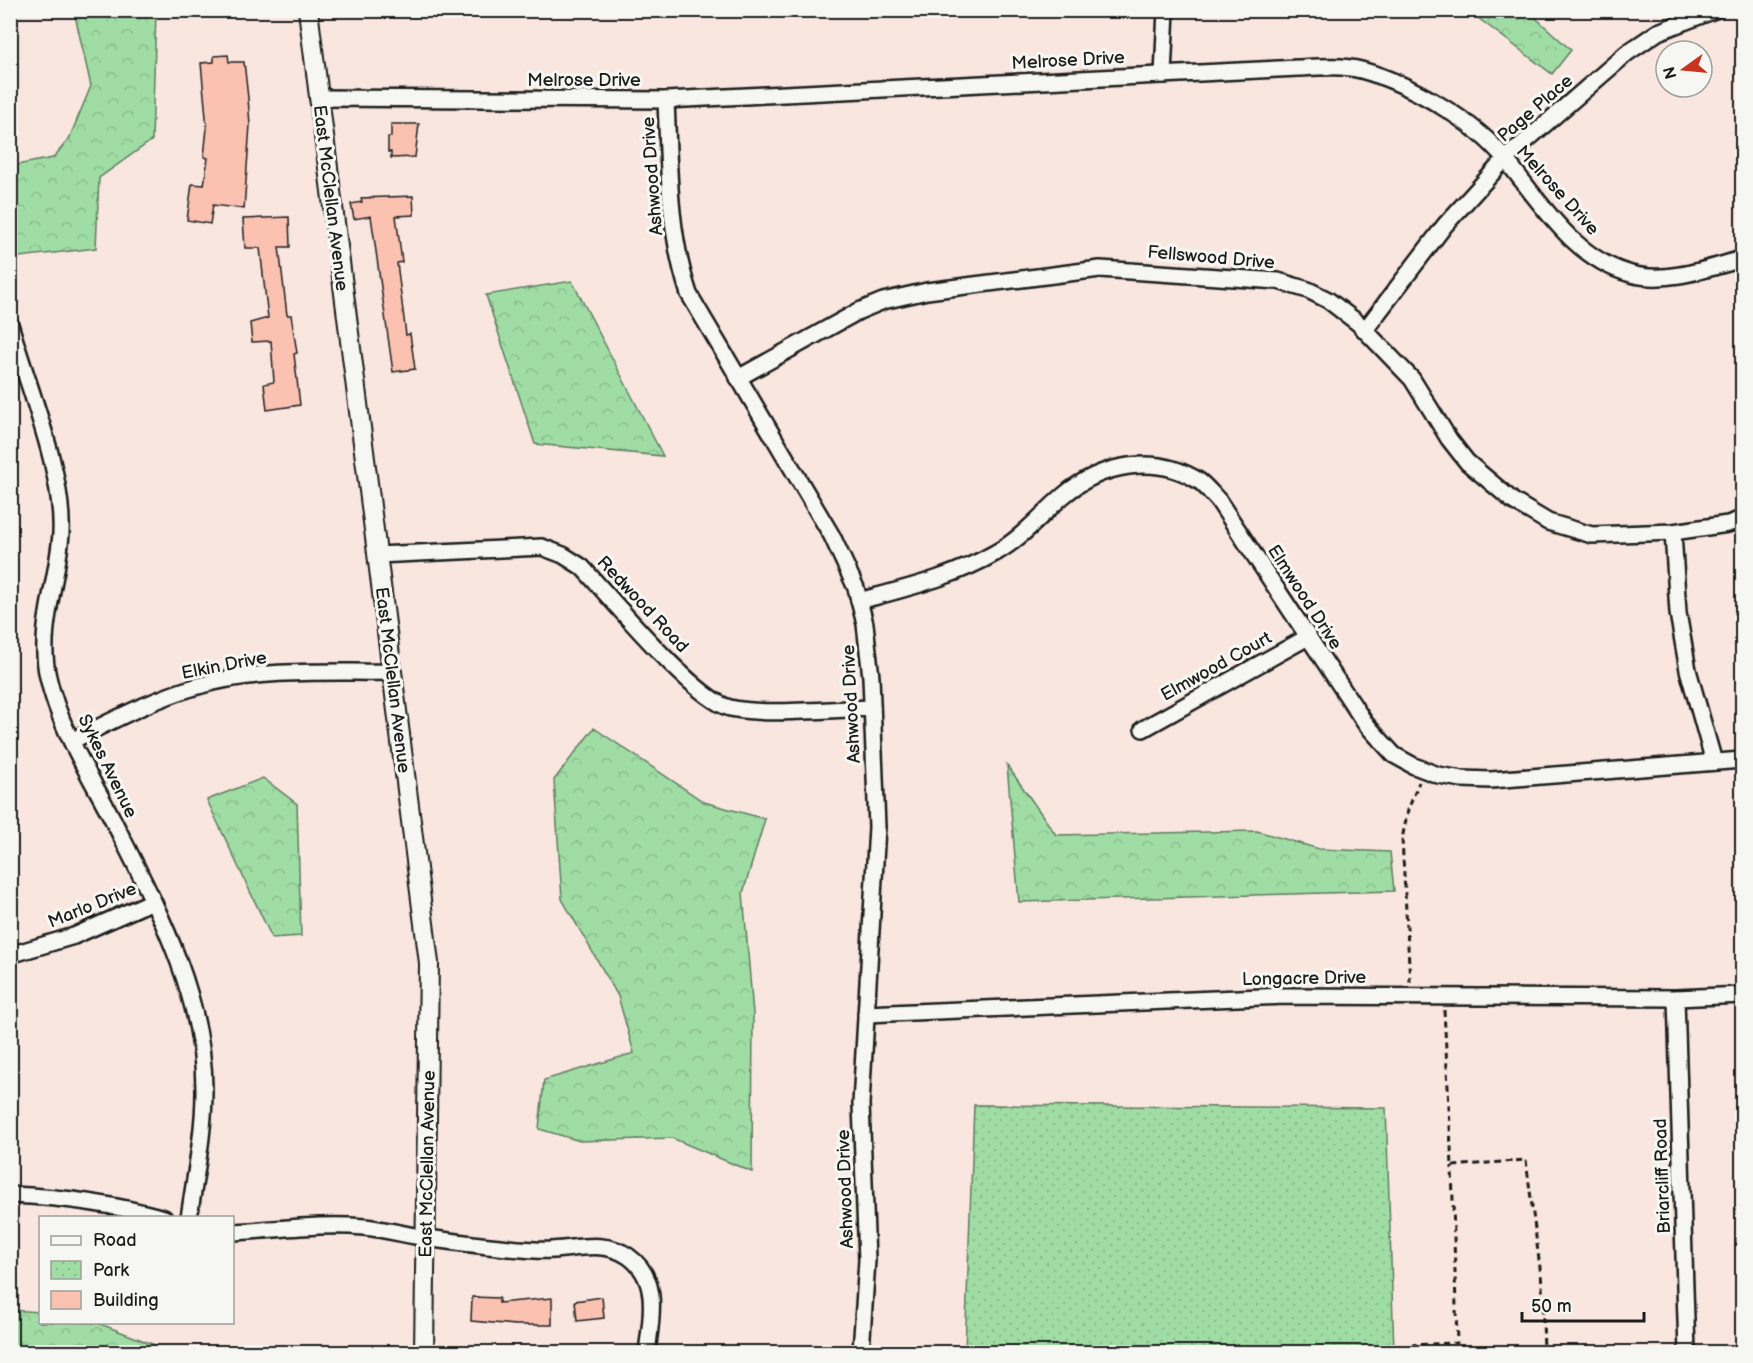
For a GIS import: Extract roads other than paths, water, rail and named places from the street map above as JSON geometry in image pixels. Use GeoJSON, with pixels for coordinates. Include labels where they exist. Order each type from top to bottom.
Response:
{"type":"FeatureCollection","features":[{"type":"Feature","properties":{"kind":"street","name":"East McClellan Avenue"},"geometry":{"type":"LineString","coordinates":[[308,10],[429,963],[424,1353]]}},
{"type":"Feature","properties":{"kind":"street"},"geometry":{"type":"LineString","coordinates":[[1163,75],[1166,10]]}},
{"type":"Feature","properties":{"kind":"street","name":"Page Place"},"geometry":{"type":"LineString","coordinates":[[1365,330],[1445,225],[1505,159],[1669,18],[1715,10]]}},
{"type":"Feature","properties":{"kind":"street","name":"Melrose Drive"},"geometry":{"type":"LineString","coordinates":[[318,99],[666,100],[1328,66],[1360,70],[1402,86],[1440,107],[1479,134],[1505,159],[1526,188],[1565,232],[1599,261],[1632,274],[1656,278],[1743,259]]}},
{"type":"Feature","properties":{"kind":"street","name":"Ashwood Drive"},"geometry":{"type":"LineString","coordinates":[[666,100],[671,220],[679,264],[689,294],[832,536],[859,601],[865,624],[872,708],[877,827],[861,1104],[867,1260],[861,1353]]}},
{"type":"Feature","properties":{"kind":"street","name":"Fellswood Drive"},"geometry":{"type":"LineString","coordinates":[[738,378],[859,310],[883,301],[971,284],[1100,268],[1278,281],[1308,290],[1328,300],[1365,330],[1412,379],[1449,439],[1467,462],[1513,501],[1548,522],[1592,535],[1673,532],[1728,524],[1743,519]]}},
{"type":"Feature","properties":{"kind":"street","name":"Sykes Avenue"},"geometry":{"type":"LineString","coordinates":[[10,324],[17,370],[35,404],[55,478],[61,532],[44,643],[48,678],[73,740],[153,901],[184,977],[197,1018],[204,1091],[189,1216]]}},
{"type":"Feature","properties":{"kind":"street","name":"Elmwood Drive"},"geometry":{"type":"LineString","coordinates":[[859,601],[939,580],[987,557],[1018,538],[1063,495],[1088,479],[1114,467],[1148,465],[1174,470],[1200,482],[1218,500],[1378,740],[1394,755],[1424,770],[1462,779],[1491,780],[1743,760]]}},
{"type":"Feature","properties":{"kind":"street"},"geometry":{"type":"LineString","coordinates":[[1673,532],[1678,613],[1686,658],[1714,762]]}},
{"type":"Feature","properties":{"kind":"street","name":"Redwood Road"},"geometry":{"type":"LineString","coordinates":[[377,555],[542,547],[563,555],[582,567],[684,677],[711,699],[728,708],[750,711],[872,708]]}},
{"type":"Feature","properties":{"kind":"street","name":"Elmwood Court"},"geometry":{"type":"LineString","coordinates":[[1143,729],[1308,637]]}},
{"type":"Feature","properties":{"kind":"street","name":"Elkin Drive"},"geometry":{"type":"LineString","coordinates":[[73,740],[141,708],[195,687],[275,675],[392,672]]}},
{"type":"Feature","properties":{"kind":"street","name":"Marlo Drive"},"geometry":{"type":"LineString","coordinates":[[10,955],[74,936],[153,901]]}},
{"type":"Feature","properties":{"kind":"street","name":"Longacre Drive"},"geometry":{"type":"LineString","coordinates":[[866,1014],[1285,996],[1676,998],[1743,994]]}},
{"type":"Feature","properties":{"kind":"street","name":"Briarcliff Road"},"geometry":{"type":"LineString","coordinates":[[1676,998],[1687,1353]]}},
{"type":"Feature","properties":{"kind":"street"},"geometry":{"type":"LineString","coordinates":[[10,1195],[57,1197],[120,1206],[157,1216]]}},
{"type":"Feature","properties":{"kind":"street"},"geometry":{"type":"LineString","coordinates":[[234,1232],[322,1225],[366,1228],[426,1238],[538,1251],[594,1246],[611,1248],[628,1256],[644,1271],[652,1292],[647,1353]]}}]}
